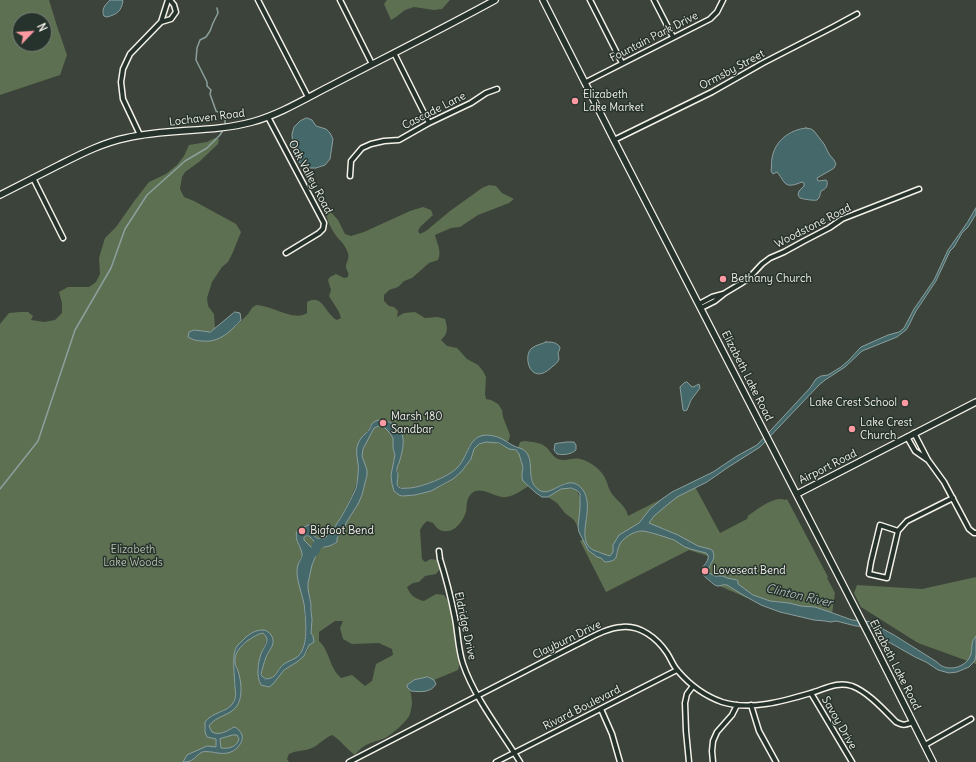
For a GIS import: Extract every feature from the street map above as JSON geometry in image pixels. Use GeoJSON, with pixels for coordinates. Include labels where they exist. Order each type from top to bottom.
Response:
{"type":"FeatureCollection","features":[{"type":"Feature","properties":{"kind":"street"},"geometry":{"type":"LineString","coordinates":[[140,135],[123,99],[121,82],[123,69],[130,54],[162,22],[171,19],[176,12],[174,5],[169,0],[162,22]]}},
{"type":"Feature","properties":{"kind":"street"},"geometry":{"type":"LineString","coordinates":[[258,0],[308,97]]}},
{"type":"Feature","properties":{"kind":"street"},"geometry":{"type":"LineString","coordinates":[[340,0],[372,64]]}},
{"type":"Feature","properties":{"kind":"street","name":"Lochaven Road"},"geometry":{"type":"LineString","coordinates":[[0,195],[88,150],[106,143],[140,135],[225,127],[252,122],[268,117],[292,106],[495,0]]}},
{"type":"Feature","properties":{"kind":"street","name":"Elizabeth Lake Road"},"geometry":{"type":"LineString","coordinates":[[543,0],[933,762]]}},
{"type":"Feature","properties":{"kind":"street"},"geometry":{"type":"LineString","coordinates":[[590,0],[622,63]]}},
{"type":"Feature","properties":{"kind":"street"},"geometry":{"type":"LineString","coordinates":[[654,0],[673,37]]}},
{"type":"Feature","properties":{"kind":"street","name":"Fountain Park Drive"},"geometry":{"type":"LineString","coordinates":[[586,82],[710,18],[717,12],[723,0]]}},
{"type":"Feature","properties":{"kind":"street","name":"Ormsby Street"},"geometry":{"type":"LineString","coordinates":[[614,140],[712,92],[763,63],[857,14]]}},
{"type":"Feature","properties":{"kind":"street"},"geometry":{"type":"LineString","coordinates":[[394,53],[429,123]]}},
{"type":"Feature","properties":{"kind":"street","name":"Cascade Lane"},"geometry":{"type":"LineString","coordinates":[[350,176],[351,161],[362,148],[384,141],[399,140],[486,93],[497,89]]}},
{"type":"Feature","properties":{"kind":"street","name":"Oak Valley Road"},"geometry":{"type":"LineString","coordinates":[[268,117],[324,223],[323,229],[319,234],[286,253]]}},
{"type":"Feature","properties":{"kind":"street"},"geometry":{"type":"LineString","coordinates":[[33,178],[63,238]]}},
{"type":"Feature","properties":{"kind":"street","name":"Woodstone Road"},"geometry":{"type":"LineString","coordinates":[[700,306],[715,301],[749,278],[770,258],[829,228],[842,219],[919,189]]}},
{"type":"Feature","properties":{"kind":"street","name":"Airport Road"},"geometry":{"type":"LineString","coordinates":[[797,494],[976,402]]}},
{"type":"Feature","properties":{"kind":"street"},"geometry":{"type":"LineString","coordinates":[[914,434],[928,460],[944,482],[969,528],[976,533]]}},
{"type":"Feature","properties":{"kind":"street"},"geometry":{"type":"LineString","coordinates":[[907,437],[915,451],[928,460]]}},
{"type":"Feature","properties":{"kind":"street"},"geometry":{"type":"LineString","coordinates":[[898,531],[880,525],[869,574],[887,578],[898,531],[907,521],[952,498]]}},
{"type":"Feature","properties":{"kind":"street","name":"Eldridge Drive"},"geometry":{"type":"LineString","coordinates":[[440,551],[440,558],[455,620],[463,664],[478,696],[520,762]]}},
{"type":"Feature","properties":{"kind":"street","name":"Clayburn Drive"},"geometry":{"type":"LineString","coordinates":[[349,762],[593,637],[609,630],[622,627],[632,627],[651,636],[667,652],[677,670],[693,686],[710,697],[722,702],[737,705],[751,705],[780,701],[837,684],[844,684],[853,686],[864,693],[896,722],[903,725],[913,722]]}},
{"type":"Feature","properties":{"kind":"street","name":"Rivard Boulevard"},"geometry":{"type":"LineString","coordinates":[[496,762],[677,670]]}},
{"type":"Feature","properties":{"kind":"street"},"geometry":{"type":"LineString","coordinates":[[689,762],[685,703],[687,694],[693,686]]}},
{"type":"Feature","properties":{"kind":"street","name":"Savoy Drive"},"geometry":{"type":"LineString","coordinates":[[811,693],[852,762]]}},
{"type":"Feature","properties":{"kind":"street"},"geometry":{"type":"LineString","coordinates":[[713,762],[713,741],[718,732],[732,715],[737,705]]}},
{"type":"Feature","properties":{"kind":"street"},"geometry":{"type":"LineString","coordinates":[[751,705],[759,731],[776,762]]}},
{"type":"Feature","properties":{"kind":"street"},"geometry":{"type":"LineString","coordinates":[[601,709],[612,734],[620,762]]}},
{"type":"Feature","properties":{"kind":"street"},"geometry":{"type":"LineString","coordinates":[[925,745],[971,719]]}},
{"type":"Feature","properties":{"kind":"green space"},"geometry":{"type":"Polygon","coordinates":[[[0,0],[49,0],[67,55],[60,75],[0,95],[0,0]]]}},
{"type":"Feature","properties":{"kind":"green space"},"geometry":{"type":"Polygon","coordinates":[[[387,0],[450,0],[442,9],[434,10],[414,7],[405,10],[391,20],[384,4],[387,0]]]}},
{"type":"Feature","properties":{"kind":"green space","name":"Elizabeth Lake Woods"},"geometry":{"type":"Polygon","coordinates":[[[215,138],[219,139],[218,144],[199,162],[185,172],[182,177],[180,189],[184,197],[236,224],[241,232],[228,262],[222,267],[212,282],[207,298],[208,306],[214,314],[215,328],[210,332],[194,330],[193,340],[236,326],[256,305],[296,316],[307,313],[307,302],[316,300],[322,303],[334,318],[337,320],[341,318],[329,296],[331,290],[328,280],[336,274],[344,278],[348,277],[346,266],[348,255],[345,247],[332,229],[327,219],[326,212],[330,211],[338,220],[345,234],[351,236],[423,207],[431,210],[433,215],[420,227],[418,231],[420,234],[482,188],[489,185],[496,186],[502,193],[514,199],[509,203],[478,215],[460,227],[451,228],[435,235],[439,251],[438,260],[429,263],[412,278],[404,281],[398,287],[389,290],[384,295],[384,301],[398,311],[397,317],[404,313],[415,312],[425,318],[438,317],[445,319],[447,331],[441,340],[447,346],[457,348],[467,359],[478,365],[483,371],[486,377],[486,399],[498,404],[502,410],[510,435],[509,440],[507,442],[492,435],[470,445],[461,464],[445,476],[428,484],[403,488],[398,486],[397,482],[397,469],[399,462],[398,428],[387,421],[371,425],[360,440],[357,448],[359,470],[355,486],[344,513],[333,530],[328,536],[321,540],[313,535],[317,526],[308,525],[297,531],[297,540],[302,550],[307,609],[304,611],[306,628],[305,641],[301,652],[296,658],[284,664],[274,676],[266,679],[262,676],[262,668],[272,646],[266,631],[261,633],[265,634],[267,639],[261,655],[258,670],[261,685],[269,687],[284,670],[297,662],[308,650],[312,620],[308,583],[315,551],[304,540],[304,537],[310,537],[317,545],[322,547],[330,546],[337,542],[337,539],[362,495],[367,475],[362,456],[363,449],[374,428],[383,426],[393,438],[395,455],[391,475],[392,484],[400,496],[420,494],[430,491],[456,477],[469,462],[475,448],[484,442],[499,444],[519,453],[522,463],[522,478],[529,486],[506,497],[497,496],[484,491],[475,491],[468,498],[466,512],[462,521],[454,529],[446,531],[441,530],[433,523],[427,521],[423,525],[420,530],[422,559],[425,562],[431,559],[437,560],[440,569],[436,574],[425,576],[419,582],[413,583],[407,587],[415,598],[424,601],[436,594],[444,595],[448,601],[452,612],[460,662],[458,670],[434,680],[428,677],[414,680],[407,687],[411,692],[412,704],[410,714],[406,721],[385,738],[372,742],[358,751],[355,755],[332,735],[312,748],[289,754],[287,759],[289,762],[0,762],[0,324],[9,313],[20,312],[28,312],[33,316],[31,320],[44,322],[55,320],[62,313],[62,303],[59,292],[68,287],[89,287],[96,282],[100,274],[99,258],[105,238],[116,227],[149,182],[166,174],[177,165],[184,156],[189,145],[207,142],[215,138]],[[335,621],[319,632],[319,641],[325,648],[335,671],[341,678],[352,675],[365,686],[372,681],[376,664],[393,655],[392,649],[379,643],[352,644],[343,639],[340,628],[343,621],[335,621]]]}},
{"type":"Feature","properties":{"kind":"green space"},"geometry":{"type":"Polygon","coordinates":[[[524,441],[542,445],[558,459],[580,459],[595,466],[604,476],[614,497],[624,507],[628,516],[693,483],[720,533],[747,519],[748,516],[756,510],[771,501],[787,499],[835,593],[832,614],[778,611],[710,582],[710,574],[708,570],[711,564],[711,557],[689,550],[606,592],[580,541],[585,538],[587,513],[587,505],[582,490],[566,483],[546,492],[538,490],[532,481],[528,456],[524,450],[518,448],[520,442],[524,441]]]}},
{"type":"Feature","properties":{"kind":"green space"},"geometry":{"type":"Polygon","coordinates":[[[567,488],[576,490],[580,497],[580,518],[578,527],[574,520],[565,513],[557,503],[548,497],[561,489],[567,488]]]}},
{"type":"Feature","properties":{"kind":"green space"},"geometry":{"type":"Polygon","coordinates":[[[976,577],[976,664],[918,643],[861,607],[854,593],[857,585],[922,589],[976,577]]]}},
{"type":"Feature","properties":{"kind":"water"},"geometry":{"type":"Polygon","coordinates":[[[110,0],[123,1],[118,12],[107,17],[103,14],[103,9],[110,0]]]}},
{"type":"Feature","properties":{"kind":"water"},"geometry":{"type":"Polygon","coordinates":[[[307,118],[312,120],[316,126],[326,129],[333,139],[330,159],[325,165],[316,168],[307,168],[301,165],[293,149],[292,134],[294,127],[300,121],[307,118]]]}},
{"type":"Feature","properties":{"kind":"water"},"geometry":{"type":"Polygon","coordinates":[[[806,128],[814,131],[836,164],[834,168],[817,178],[818,181],[826,180],[827,186],[821,191],[817,200],[799,197],[799,191],[804,186],[804,183],[802,182],[787,185],[777,172],[773,174],[771,171],[776,146],[784,137],[794,131],[806,128]]]}},
{"type":"Feature","properties":{"kind":"water"},"geometry":{"type":"Polygon","coordinates":[[[976,208],[976,214],[950,251],[936,281],[916,311],[906,330],[897,337],[862,351],[845,367],[819,385],[760,447],[707,482],[677,497],[654,516],[649,523],[678,535],[698,546],[713,551],[714,557],[709,573],[715,576],[723,576],[737,580],[738,584],[753,595],[770,601],[815,607],[852,620],[874,622],[946,667],[951,668],[961,666],[969,659],[972,643],[976,636],[975,660],[969,667],[957,672],[949,673],[938,670],[887,641],[871,627],[856,626],[836,621],[831,622],[814,620],[780,612],[761,605],[727,585],[716,586],[702,573],[703,567],[708,559],[708,555],[706,553],[688,548],[674,540],[653,533],[642,531],[635,532],[623,540],[615,559],[605,562],[588,550],[579,532],[580,494],[578,491],[571,488],[561,489],[548,497],[542,497],[523,481],[523,467],[519,454],[516,450],[509,449],[499,443],[486,442],[479,444],[474,449],[471,459],[461,472],[453,479],[431,491],[415,495],[399,495],[394,491],[391,475],[395,455],[393,438],[381,425],[374,428],[363,449],[362,456],[367,470],[367,475],[362,495],[344,529],[337,538],[337,542],[330,546],[322,547],[317,545],[309,536],[304,537],[304,540],[315,551],[316,555],[308,583],[312,620],[311,633],[314,642],[309,645],[304,656],[284,670],[269,687],[261,685],[258,674],[260,657],[267,641],[266,636],[263,633],[247,641],[238,650],[235,659],[241,683],[240,700],[232,711],[212,722],[209,726],[212,732],[215,733],[223,732],[234,727],[237,728],[242,735],[241,743],[235,750],[229,753],[202,752],[192,760],[183,762],[189,754],[207,746],[216,747],[216,739],[207,737],[205,732],[205,722],[212,716],[231,706],[234,701],[236,694],[234,655],[237,646],[246,637],[254,632],[265,630],[273,638],[273,644],[262,668],[261,675],[266,679],[273,677],[281,666],[301,653],[305,643],[306,624],[304,605],[297,574],[299,562],[302,556],[296,534],[297,531],[308,525],[317,526],[313,535],[321,539],[325,538],[335,526],[346,509],[356,488],[358,444],[374,422],[378,420],[388,421],[400,431],[402,435],[403,448],[397,468],[397,484],[402,488],[410,488],[428,484],[453,471],[461,463],[474,440],[485,435],[496,437],[523,450],[529,456],[532,482],[539,490],[544,492],[549,491],[572,483],[583,490],[587,506],[585,539],[593,550],[610,556],[613,552],[613,545],[619,535],[639,523],[650,509],[662,499],[672,492],[713,472],[757,445],[810,388],[816,379],[821,376],[828,375],[841,367],[861,347],[888,335],[899,332],[904,328],[914,309],[934,280],[948,250],[976,208]],[[237,735],[220,739],[221,748],[230,748],[235,746],[239,739],[237,735]]]}},
{"type":"Feature","properties":{"kind":"water"},"geometry":{"type":"Polygon","coordinates":[[[235,312],[240,313],[241,320],[229,332],[219,338],[209,341],[201,341],[193,340],[188,337],[189,332],[194,330],[210,332],[235,312]]]}},
{"type":"Feature","properties":{"kind":"water"},"geometry":{"type":"Polygon","coordinates":[[[546,342],[557,344],[560,347],[558,353],[559,359],[556,364],[545,372],[539,374],[530,368],[528,363],[529,352],[535,346],[546,342]]]}},
{"type":"Feature","properties":{"kind":"water"},"geometry":{"type":"Polygon","coordinates":[[[687,382],[693,387],[699,384],[700,388],[685,411],[683,410],[680,387],[687,382]]]}},
{"type":"Feature","properties":{"kind":"water"},"geometry":{"type":"Polygon","coordinates":[[[574,442],[576,445],[576,450],[571,453],[557,454],[554,450],[555,444],[574,442]]]}},
{"type":"Feature","properties":{"kind":"water"},"geometry":{"type":"Polygon","coordinates":[[[428,677],[434,680],[436,684],[431,689],[422,692],[411,691],[407,687],[407,685],[414,680],[428,677]]]}},
{"type":"Feature","properties":{"kind":"waterway"},"geometry":{"type":"LineString","coordinates":[[217,8],[218,13],[210,31],[206,37],[200,40],[197,48],[196,60],[207,82],[207,86],[211,90],[210,94],[216,111],[223,116],[225,124]]}},
{"type":"Feature","properties":{"kind":"waterway"},"geometry":{"type":"LineString","coordinates":[[0,489],[38,441],[75,330],[111,268],[125,229],[147,195],[185,161],[207,148],[223,130]]}},
{"type":"Feature","properties":{"kind":"waterway","name":"Clinton River"},"geometry":{"type":"LineString","coordinates":[[306,559],[315,551],[317,545],[321,543]]}},
{"type":"Feature","properties":{"kind":"place","name":"Elizabeth Lake Market"},"geometry":{"type":"Point","coordinates":[575,101]}},
{"type":"Feature","properties":{"kind":"place","name":"Bethany Church"},"geometry":{"type":"Point","coordinates":[723,279]}},
{"type":"Feature","properties":{"kind":"place","name":"Lake Crest School"},"geometry":{"type":"Point","coordinates":[905,403]}},
{"type":"Feature","properties":{"kind":"place","name":"Marsh 180 Sandbar"},"geometry":{"type":"Point","coordinates":[383,423]}},
{"type":"Feature","properties":{"kind":"place","name":"Lake Crest Church"},"geometry":{"type":"Point","coordinates":[852,429]}},
{"type":"Feature","properties":{"kind":"place","name":"Bigfoot Bend"},"geometry":{"type":"Point","coordinates":[302,531]}},
{"type":"Feature","properties":{"kind":"place","name":"Loveseat Bend"},"geometry":{"type":"Point","coordinates":[705,571]}}]}
